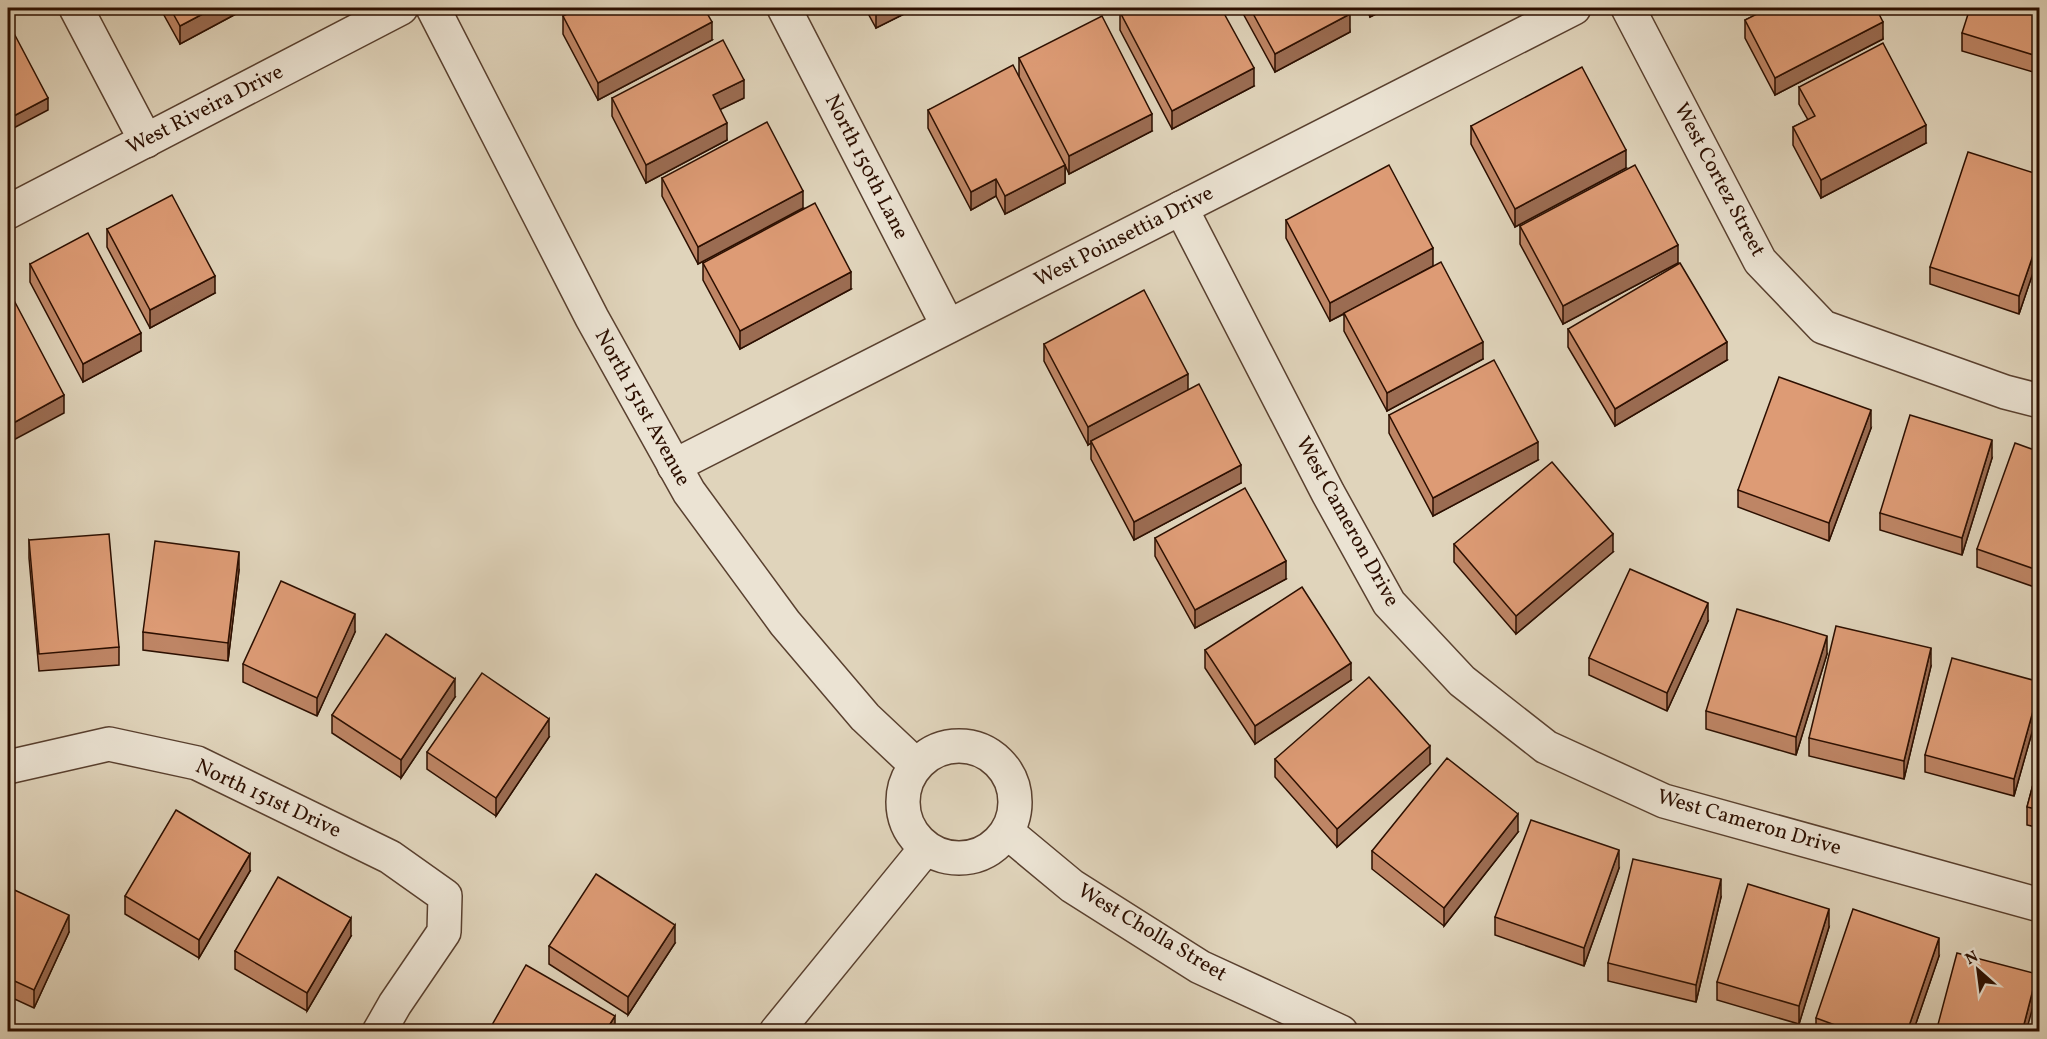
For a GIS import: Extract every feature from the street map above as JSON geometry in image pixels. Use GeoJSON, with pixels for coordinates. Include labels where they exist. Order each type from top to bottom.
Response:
{"type":"FeatureCollection","features":[{"type":"Feature","properties":{"kind":"street"},"geometry":{"type":"LineString","coordinates":[[76,8],[146,141]]}},
{"type":"Feature","properties":{"kind":"street","name":"West Riveira Drive"},"geometry":{"type":"LineString","coordinates":[[8,212],[401,8]]}},
{"type":"Feature","properties":{"kind":"street","name":"North 151st Avenue"},"geometry":{"type":"LineString","coordinates":[[433,8],[592,318],[694,499],[785,623],[865,717],[916,765]]}},
{"type":"Feature","properties":{"kind":"street","name":"North 150th Lane"},"geometry":{"type":"LineString","coordinates":[[784,8],[948,326]]}},
{"type":"Feature","properties":{"kind":"street","name":"West Poinsettia Drive"},"geometry":{"type":"LineString","coordinates":[[674,466],[1574,8]]}},
{"type":"Feature","properties":{"kind":"street","name":"West Cortez Street"},"geometry":{"type":"LineString","coordinates":[[1628,8],[1760,261],[1823,327],[2005,392],[2040,401]]}},
{"type":"Feature","properties":{"kind":"street","name":"West Cameron Drive"},"geometry":{"type":"LineString","coordinates":[[1180,207],[1328,493],[1389,603],[1462,681],[1546,747],[1664,801],[2040,905]]}},
{"type":"Feature","properties":{"kind":"street","name":"North 151st Drive"},"geometry":{"type":"LineString","coordinates":[[8,767],[109,744],[197,763],[390,857],[445,896],[444,932],[394,1004],[379,1032]]}},
{"type":"Feature","properties":{"kind":"street"},"geometry":{"type":"LineString","coordinates":[[967,746],[984,751],[1000,762],[1010,778],[1015,796],[1014,814],[1007,832],[995,845],[979,855],[961,858],[943,856],[926,848],[913,835],[904,818],[902,799],[906,781],[916,765],[930,753],[948,747],[967,746]]}},
{"type":"Feature","properties":{"kind":"street","name":"West Cholla Street"},"geometry":{"type":"LineString","coordinates":[[1007,832],[1072,886],[1200,967],[1341,1032]]}},
{"type":"Feature","properties":{"kind":"street"},"geometry":{"type":"LineString","coordinates":[[776,1032],[926,848]]}},
{"type":"Feature","properties":{"kind":"building"},"geometry":{"type":"Polygon","coordinates":[[[170,8],[214,8],[180,26],[170,8]]]}},
{"type":"Feature","properties":{"kind":"building"},"geometry":{"type":"Polygon","coordinates":[[[579,8],[704,8],[712,22],[598,83],[563,16],[579,8]]]}},
{"type":"Feature","properties":{"kind":"building"},"geometry":{"type":"Polygon","coordinates":[[[1129,8],[1221,8],[1254,68],[1172,111],[1120,12],[1129,8]]]}},
{"type":"Feature","properties":{"kind":"building"},"geometry":{"type":"Polygon","coordinates":[[[1250,8],[1346,8],[1350,14],[1275,54],[1250,8]]]}},
{"type":"Feature","properties":{"kind":"building"},"geometry":{"type":"Polygon","coordinates":[[[1764,8],[1876,8],[1883,22],[1775,78],[1745,20],[1765,10],[1764,8]]]}},
{"type":"Feature","properties":{"kind":"building"},"geometry":{"type":"Polygon","coordinates":[[[1970,8],[2040,8],[2040,57],[1962,33],[1970,8]]]}},
{"type":"Feature","properties":{"kind":"building"},"geometry":{"type":"Polygon","coordinates":[[[1102,16],[1152,114],[1069,156],[1019,58],[1102,16]]]}},
{"type":"Feature","properties":{"kind":"building"},"geometry":{"type":"Polygon","coordinates":[[[8,22],[48,98],[8,119],[8,22]]]}},
{"type":"Feature","properties":{"kind":"building"},"geometry":{"type":"Polygon","coordinates":[[[723,40],[744,80],[713,95],[727,123],[646,165],[612,98],[723,40]]]}},
{"type":"Feature","properties":{"kind":"building"},"geometry":{"type":"Polygon","coordinates":[[[1883,43],[1926,125],[1821,180],[1793,127],[1815,116],[1799,87],[1883,43]]]}},
{"type":"Feature","properties":{"kind":"building"},"geometry":{"type":"Polygon","coordinates":[[[1013,65],[1065,165],[1005,196],[996,179],[971,192],[928,110],[1013,65]]]}},
{"type":"Feature","properties":{"kind":"building"},"geometry":{"type":"Polygon","coordinates":[[[1582,67],[1626,150],[1515,209],[1471,126],[1582,67]]]}},
{"type":"Feature","properties":{"kind":"building"},"geometry":{"type":"Polygon","coordinates":[[[767,122],[803,191],[698,247],[662,178],[767,122]]]}},
{"type":"Feature","properties":{"kind":"building"},"geometry":{"type":"Polygon","coordinates":[[[1968,152],[2040,175],[2040,235],[2019,296],[1930,267],[1968,152]]]}},
{"type":"Feature","properties":{"kind":"building"},"geometry":{"type":"Polygon","coordinates":[[[1389,165],[1433,248],[1330,303],[1286,220],[1389,165]]]}},
{"type":"Feature","properties":{"kind":"building"},"geometry":{"type":"Polygon","coordinates":[[[1635,165],[1678,245],[1563,306],[1520,226],[1635,165]]]}},
{"type":"Feature","properties":{"kind":"building"},"geometry":{"type":"Polygon","coordinates":[[[172,195],[215,276],[150,310],[107,229],[172,195]]]}},
{"type":"Feature","properties":{"kind":"building"},"geometry":{"type":"Polygon","coordinates":[[[815,203],[851,272],[740,331],[703,263],[815,203]]]}},
{"type":"Feature","properties":{"kind":"building"},"geometry":{"type":"Polygon","coordinates":[[[88,233],[141,333],[83,364],[30,264],[88,233]]]}},
{"type":"Feature","properties":{"kind":"building"},"geometry":{"type":"Polygon","coordinates":[[[1441,262],[1483,342],[1387,393],[1344,313],[1441,262]]]}},
{"type":"Feature","properties":{"kind":"building"},"geometry":{"type":"Polygon","coordinates":[[[1680,263],[1727,342],[1615,409],[1568,329],[1680,263]]]}},
{"type":"Feature","properties":{"kind":"building"},"geometry":{"type":"Polygon","coordinates":[[[8,289],[64,395],[8,426],[8,289]]]}},
{"type":"Feature","properties":{"kind":"building"},"geometry":{"type":"Polygon","coordinates":[[[1144,290],[1188,374],[1088,427],[1044,344],[1144,290]]]}},
{"type":"Feature","properties":{"kind":"building"},"geometry":{"type":"Polygon","coordinates":[[[1494,360],[1538,442],[1433,498],[1389,415],[1494,360]]]}},
{"type":"Feature","properties":{"kind":"building"},"geometry":{"type":"Polygon","coordinates":[[[1779,377],[1871,410],[1829,523],[1738,490],[1779,377]]]}},
{"type":"Feature","properties":{"kind":"building"},"geometry":{"type":"Polygon","coordinates":[[[1199,384],[1241,465],[1134,522],[1091,441],[1199,384]]]}},
{"type":"Feature","properties":{"kind":"building"},"geometry":{"type":"Polygon","coordinates":[[[1910,415],[1992,440],[1962,538],[1880,513],[1910,415]]]}},
{"type":"Feature","properties":{"kind":"building"},"geometry":{"type":"Polygon","coordinates":[[[2015,443],[2040,452],[2040,571],[1977,549],[2015,443]]]}},
{"type":"Feature","properties":{"kind":"building"},"geometry":{"type":"Polygon","coordinates":[[[1552,462],[1613,534],[1516,616],[1454,544],[1552,462]]]}},
{"type":"Feature","properties":{"kind":"building"},"geometry":{"type":"Polygon","coordinates":[[[1245,488],[1286,561],[1195,610],[1155,538],[1245,488]]]}},
{"type":"Feature","properties":{"kind":"building"},"geometry":{"type":"Polygon","coordinates":[[[109,534],[119,647],[39,654],[29,540],[109,534]]]}},
{"type":"Feature","properties":{"kind":"building"},"geometry":{"type":"Polygon","coordinates":[[[155,541],[239,552],[228,643],[143,632],[155,541]]]}},
{"type":"Feature","properties":{"kind":"building"},"geometry":{"type":"Polygon","coordinates":[[[1630,569],[1708,603],[1667,693],[1589,658],[1630,569]]]}},
{"type":"Feature","properties":{"kind":"building"},"geometry":{"type":"Polygon","coordinates":[[[281,581],[355,614],[317,698],[243,664],[281,581]]]}},
{"type":"Feature","properties":{"kind":"building"},"geometry":{"type":"Polygon","coordinates":[[[1302,587],[1351,663],[1255,726],[1205,650],[1302,587]]]}},
{"type":"Feature","properties":{"kind":"building"},"geometry":{"type":"Polygon","coordinates":[[[1737,609],[1827,636],[1796,737],[1706,711],[1737,609]]]}},
{"type":"Feature","properties":{"kind":"building"},"geometry":{"type":"Polygon","coordinates":[[[1836,626],[1931,648],[1904,761],[1809,738],[1836,626]]]}},
{"type":"Feature","properties":{"kind":"building"},"geometry":{"type":"Polygon","coordinates":[[[386,634],[455,679],[401,760],[332,715],[386,634]]]}},
{"type":"Feature","properties":{"kind":"building"},"geometry":{"type":"Polygon","coordinates":[[[8,641],[13,651],[8,654],[8,641]]]}},
{"type":"Feature","properties":{"kind":"building"},"geometry":{"type":"Polygon","coordinates":[[[1952,658],[2040,682],[2014,779],[1925,755],[1952,658]]]}},
{"type":"Feature","properties":{"kind":"building"},"geometry":{"type":"Polygon","coordinates":[[[482,673],[549,719],[496,798],[427,752],[482,673]]]}},
{"type":"Feature","properties":{"kind":"building"},"geometry":{"type":"Polygon","coordinates":[[[1369,677],[1430,746],[1337,829],[1275,759],[1369,677]]]}},
{"type":"Feature","properties":{"kind":"building"},"geometry":{"type":"Polygon","coordinates":[[[1447,758],[1518,814],[1444,908],[1372,851],[1447,758]]]}},
{"type":"Feature","properties":{"kind":"building"},"geometry":{"type":"Polygon","coordinates":[[[2040,758],[2040,810],[2027,807],[2040,758]]]}},
{"type":"Feature","properties":{"kind":"building"},"geometry":{"type":"Polygon","coordinates":[[[176,810],[250,854],[199,940],[125,896],[176,810]]]}},
{"type":"Feature","properties":{"kind":"building"},"geometry":{"type":"Polygon","coordinates":[[[1531,820],[1619,850],[1584,948],[1495,917],[1531,820]]]}},
{"type":"Feature","properties":{"kind":"building"},"geometry":{"type":"Polygon","coordinates":[[[1633,859],[1721,879],[1696,985],[1608,963],[1633,859]]]}},
{"type":"Feature","properties":{"kind":"building"},"geometry":{"type":"Polygon","coordinates":[[[596,874],[675,925],[628,997],[549,946],[596,874]]]}},
{"type":"Feature","properties":{"kind":"building"},"geometry":{"type":"Polygon","coordinates":[[[278,877],[351,918],[307,993],[235,951],[278,877]]]}},
{"type":"Feature","properties":{"kind":"building"},"geometry":{"type":"Polygon","coordinates":[[[1748,884],[1829,909],[1799,1006],[1717,982],[1748,884]]]}},
{"type":"Feature","properties":{"kind":"building"},"geometry":{"type":"Polygon","coordinates":[[[8,887],[69,915],[34,990],[8,978],[8,887]]]}},
{"type":"Feature","properties":{"kind":"building"},"geometry":{"type":"Polygon","coordinates":[[[1853,909],[1939,938],[1907,1032],[1854,1032],[1816,1018],[1853,909]]]}},
{"type":"Feature","properties":{"kind":"building"},"geometry":{"type":"Polygon","coordinates":[[[1957,953],[2037,974],[2022,1032],[1936,1032],[1957,953]]]}},
{"type":"Feature","properties":{"kind":"building"},"geometry":{"type":"Polygon","coordinates":[[[526,965],[615,1016],[605,1032],[488,1032],[526,965]]]}},
{"type":"Feature","properties":{"kind":"building"},"geometry":{"type":"Polygon","coordinates":[[[8,1024],[23,1029],[23,1032],[8,1032],[8,1024]]]}},
{"type":"Feature","properties":{"kind":"building"},"geometry":{"type":"Polygon","coordinates":[[[1033,1028],[1074,1032],[1032,1032],[1033,1028]]]}}]}
